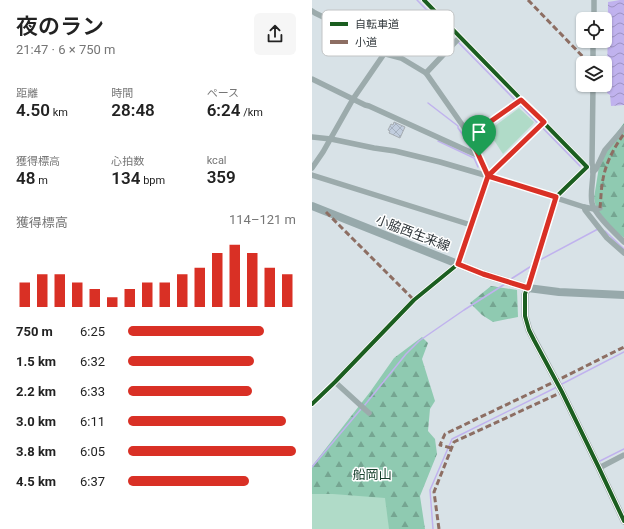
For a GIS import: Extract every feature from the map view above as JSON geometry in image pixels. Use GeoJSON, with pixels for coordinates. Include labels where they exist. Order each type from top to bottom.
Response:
{"type":"FeatureCollection","features":[{"type":"Feature","properties":{"kind":"main road","name":"小脇西生来線"},"geometry":{"type":"LineString","coordinates":[[312,206],[483,274],[528,288],[559,292],[624,295]]}},
{"type":"Feature","properties":{"kind":"street"},"geometry":{"type":"LineString","coordinates":[[424,0],[434,10]]}},
{"type":"Feature","properties":{"kind":"street"},"geometry":{"type":"LineString","coordinates":[[594,0],[594,12]]}},
{"type":"Feature","properties":{"kind":"street"},"geometry":{"type":"LineString","coordinates":[[454,31],[593,172]]}},
{"type":"Feature","properties":{"kind":"street"},"geometry":{"type":"LineString","coordinates":[[454,43],[460,37]]}},
{"type":"Feature","properties":{"kind":"street"},"geometry":{"type":"LineString","coordinates":[[312,168],[323,152],[353,99],[383,56]]}},
{"type":"Feature","properties":{"kind":"street"},"geometry":{"type":"LineString","coordinates":[[392,56],[401,58],[426,73],[470,136],[488,176]]}},
{"type":"Feature","properties":{"kind":"street"},"geometry":{"type":"LineString","coordinates":[[426,73],[442,56]]}},
{"type":"Feature","properties":{"kind":"street"},"geometry":{"type":"LineString","coordinates":[[312,79],[365,105],[479,156]]}},
{"type":"Feature","properties":{"kind":"street"},"geometry":{"type":"LineString","coordinates":[[593,92],[592,204],[594,209],[613,232],[624,242]]}},
{"type":"Feature","properties":{"kind":"street"},"geometry":{"type":"LineString","coordinates":[[470,136],[521,100]]}},
{"type":"Feature","properties":{"kind":"street"},"geometry":{"type":"LineString","coordinates":[[313,400],[335,382],[414,300],[458,264],[488,176],[544,122]]}},
{"type":"Feature","properties":{"kind":"street"},"geometry":{"type":"LineString","coordinates":[[593,172],[605,150],[624,128]]}},
{"type":"Feature","properties":{"kind":"street"},"geometry":{"type":"LineString","coordinates":[[312,137],[331,138],[440,162],[584,207],[594,209],[600,208]]}},
{"type":"Feature","properties":{"kind":"street"},"geometry":{"type":"LineString","coordinates":[[587,167],[556,197],[525,294],[525,316],[529,330],[562,392],[624,521]]}},
{"type":"Feature","properties":{"kind":"street"},"geometry":{"type":"LineString","coordinates":[[312,175],[471,225]]}},
{"type":"Feature","properties":{"kind":"street"},"geometry":{"type":"LineString","coordinates":[[584,207],[607,238],[624,253]]}},
{"type":"Feature","properties":{"kind":"street"},"geometry":{"type":"LineString","coordinates":[[335,382],[369,413]]}},
{"type":"Feature","properties":{"kind":"street"},"geometry":{"type":"LineString","coordinates":[[599,468],[624,455]]}},
{"type":"Feature","properties":{"kind":"green space"},"geometry":{"type":"Polygon","coordinates":[[[519,108],[534,122],[503,154],[488,131],[519,108]]]}},
{"type":"Feature","properties":{"kind":"green space"},"geometry":{"type":"Polygon","coordinates":[[[624,123],[624,238],[598,217],[594,198],[601,154],[624,123]]]}},
{"type":"Feature","properties":{"kind":"green space"},"geometry":{"type":"Polygon","coordinates":[[[491,286],[517,290],[518,317],[493,322],[482,315],[470,303],[491,286]]]}},
{"type":"Feature","properties":{"kind":"green space","name":"船岡山"},"geometry":{"type":"Polygon","coordinates":[[[422,337],[428,343],[422,359],[435,401],[430,409],[428,431],[435,439],[437,454],[420,496],[425,529],[312,529],[312,466],[370,392],[394,358],[422,337]]]}},
{"type":"Feature","properties":{"kind":"green space"},"geometry":{"type":"Polygon","coordinates":[[[312,494],[385,498],[389,529],[312,529],[312,494]]]}},
{"type":"Feature","properties":{"kind":"water"},"geometry":{"type":"Polygon","coordinates":[[[624,0],[624,105],[611,106],[610,95],[607,93],[612,92],[612,56],[607,56],[607,48],[612,48],[612,12],[608,12],[608,2],[624,0]]]}},
{"type":"Feature","properties":{"kind":"building"},"geometry":{"type":"Polygon","coordinates":[[[394,122],[405,127],[400,138],[389,133],[390,131],[388,130],[394,122]]]}},
{"type":"Feature","properties":{"kind":"waterway"},"geometry":{"type":"LineString","coordinates":[[417,0],[427,10]]}},
{"type":"Feature","properties":{"kind":"waterway"},"geometry":{"type":"LineString","coordinates":[[458,42],[514,99]]}},
{"type":"Feature","properties":{"kind":"waterway"},"geometry":{"type":"LineString","coordinates":[[428,103],[458,126],[471,149]]}},
{"type":"Feature","properties":{"kind":"waterway"},"geometry":{"type":"LineString","coordinates":[[517,105],[520,105],[580,166]]}},
{"type":"Feature","properties":{"kind":"waterway"},"geometry":{"type":"LineString","coordinates":[[438,141],[474,158],[478,167]]}},
{"type":"Feature","properties":{"kind":"waterway"},"geometry":{"type":"LineString","coordinates":[[538,261],[598,229]]}},
{"type":"Feature","properties":{"kind":"waterway"},"geometry":{"type":"LineString","coordinates":[[605,231],[624,249]]}},
{"type":"Feature","properties":{"kind":"waterway"},"geometry":{"type":"LineString","coordinates":[[511,279],[533,265]]}},
{"type":"Feature","properties":{"kind":"waterway"},"geometry":{"type":"LineString","coordinates":[[364,406],[406,354],[419,341],[505,284]]}},
{"type":"Feature","properties":{"kind":"waterway"},"geometry":{"type":"LineString","coordinates":[[560,385],[624,352]]}},
{"type":"Feature","properties":{"kind":"waterway"},"geometry":{"type":"LineString","coordinates":[[433,529],[430,490],[452,439],[557,387]]}},
{"type":"Feature","properties":{"kind":"waterway"},"geometry":{"type":"LineString","coordinates":[[312,467],[361,409]]}},
{"type":"Feature","properties":{"kind":"waterway"},"geometry":{"type":"LineString","coordinates":[[600,461],[624,449]]}},
{"type":"Feature","properties":{"kind":"marked path"},"geometry":{"type":"LineString","coordinates":[[528,0],[582,56]]}},
{"type":"Feature","properties":{"kind":"marked path"},"geometry":{"type":"LineString","coordinates":[[600,208],[604,173],[608,161],[624,134]]}},
{"type":"Feature","properties":{"kind":"marked path"},"geometry":{"type":"LineString","coordinates":[[326,212],[414,300]]}},
{"type":"Feature","properties":{"kind":"marked path"},"geometry":{"type":"LineString","coordinates":[[451,448],[440,445],[445,434],[624,347]]}},
{"type":"Feature","properties":{"kind":"marked path"},"geometry":{"type":"LineString","coordinates":[[439,529],[434,492],[454,442],[562,392]]}},
{"type":"Feature","properties":{"kind":"cycle path"},"geometry":{"type":"LineString","coordinates":[[424,0],[434,10]]}},
{"type":"Feature","properties":{"kind":"cycle path"},"geometry":{"type":"LineString","coordinates":[[454,31],[587,167],[556,197],[525,294],[525,316],[529,330],[562,392],[624,521]]}},
{"type":"Feature","properties":{"kind":"cycle path"},"geometry":{"type":"LineString","coordinates":[[312,404],[414,300],[458,264],[488,176],[543,122]]}},
{"type":"Feature","properties":{"kind":"route"},"geometry":{"type":"LineString","coordinates":[[479,156],[470,136],[521,100],[544,122],[488,176],[556,197],[528,288],[483,274],[458,264],[488,176],[479,156]]}}]}
